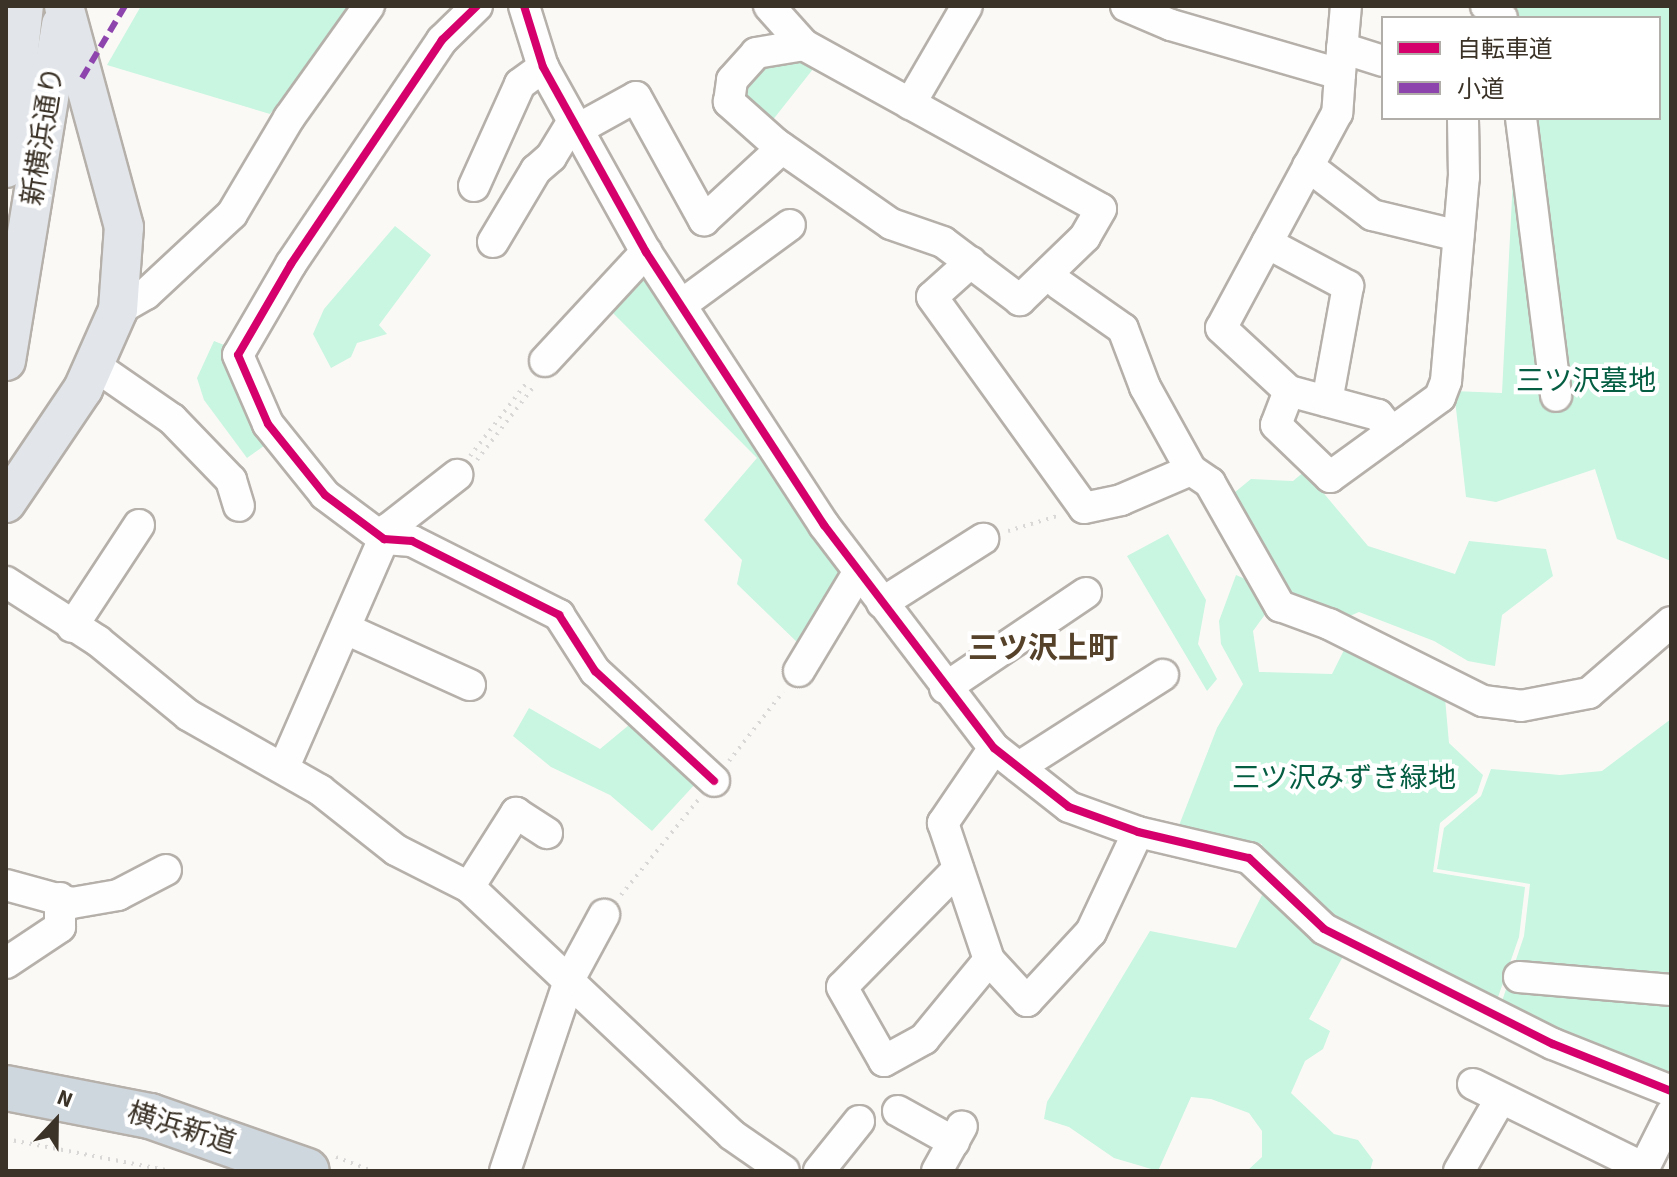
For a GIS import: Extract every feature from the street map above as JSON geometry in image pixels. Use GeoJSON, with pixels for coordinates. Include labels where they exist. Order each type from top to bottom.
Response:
{"type":"FeatureCollection","features":[{"type":"Feature","properties":{"kind":"highway","name":"横浜新道"},"geometry":{"type":"LineString","coordinates":[[6,1088],[150,1116],[307,1171]]}},
{"type":"Feature","properties":{"kind":"highway","name":"横浜新道"},"geometry":{"type":"LineString","coordinates":[[6,1117],[75,1123],[156,1139],[238,1171]]}},
{"type":"Feature","properties":{"kind":"main road"},"geometry":{"type":"LineString","coordinates":[[6,503],[94,365],[118,310],[124,227],[64,6]]}},
{"type":"Feature","properties":{"kind":"main road","name":"新横浜通り"},"geometry":{"type":"LineString","coordinates":[[6,361],[64,6]]}},
{"type":"Feature","properties":{"kind":"main road"},"geometry":{"type":"LineString","coordinates":[[6,65],[16,20]]}},
{"type":"Feature","properties":{"kind":"main road","name":"新横浜通り"},"geometry":{"type":"LineString","coordinates":[[6,168],[16,20]]}},
{"type":"Feature","properties":{"kind":"street"},"geometry":{"type":"LineString","coordinates":[[118,310],[146,294],[232,214],[289,118],[369,6]]}},
{"type":"Feature","properties":{"kind":"street"},"geometry":{"type":"LineString","coordinates":[[477,6],[442,40],[291,264],[238,355],[268,424],[325,495],[384,539],[412,541],[559,615],[595,671],[714,781]]}},
{"type":"Feature","properties":{"kind":"street"},"geometry":{"type":"LineString","coordinates":[[524,6],[543,67],[646,252],[858,573],[994,748],[1069,807],[1138,832],[1249,858],[1324,929],[1553,1044],[1671,1091]]}},
{"type":"Feature","properties":{"kind":"street"},"geometry":{"type":"LineString","coordinates":[[769,6],[804,45],[1101,209],[1085,237],[1052,279],[1020,300],[943,242],[891,224],[782,148],[729,102],[732,80],[756,53],[804,45]]}},
{"type":"Feature","properties":{"kind":"street"},"geometry":{"type":"LineString","coordinates":[[910,104],[967,6]]}},
{"type":"Feature","properties":{"kind":"street"},"geometry":{"type":"LineString","coordinates":[[1126,6],[1171,25],[1341,61],[1381,61]]}},
{"type":"Feature","properties":{"kind":"street"},"geometry":{"type":"LineString","coordinates":[[1346,6],[1337,113],[1221,328],[1289,391],[1378,415],[1392,432]]}},
{"type":"Feature","properties":{"kind":"street"},"geometry":{"type":"LineString","coordinates":[[474,186],[520,84],[543,67]]}},
{"type":"Feature","properties":{"kind":"street"},"geometry":{"type":"LineString","coordinates":[[493,242],[536,170],[551,157],[576,125],[636,97],[704,220],[782,148]]}},
{"type":"Feature","properties":{"kind":"street"},"geometry":{"type":"LineString","coordinates":[[1289,391],[1276,425],[1330,477],[1440,397],[1446,381],[1459,236],[1463,120]]}},
{"type":"Feature","properties":{"kind":"street"},"geometry":{"type":"LineString","coordinates":[[1521,120],[1556,396]]}},
{"type":"Feature","properties":{"kind":"street"},"geometry":{"type":"LineString","coordinates":[[1308,166],[1372,215],[1459,236]]}},
{"type":"Feature","properties":{"kind":"street"},"geometry":{"type":"LineString","coordinates":[[681,305],[790,225]]}},
{"type":"Feature","properties":{"kind":"street"},"geometry":{"type":"LineString","coordinates":[[1267,243],[1348,286],[1327,401]]}},
{"type":"Feature","properties":{"kind":"street"},"geometry":{"type":"LineString","coordinates":[[542,370],[646,252]]}},
{"type":"Feature","properties":{"kind":"street"},"geometry":{"type":"LineString","coordinates":[[971,262],[932,297],[1084,508],[1121,500],[1191,470]]}},
{"type":"Feature","properties":{"kind":"street"},"geometry":{"type":"LineString","coordinates":[[1052,279],[1123,329],[1145,387],[1191,470],[1210,483],[1280,606],[1329,624],[1483,701],[1521,706],[1589,693],[1671,622]]}},
{"type":"Feature","properties":{"kind":"street"},"geometry":{"type":"LineString","coordinates":[[94,365],[172,419],[231,480],[239,506]]}},
{"type":"Feature","properties":{"kind":"street"},"geometry":{"type":"LineString","coordinates":[[284,767],[388,529],[465,471]]}},
{"type":"Feature","properties":{"kind":"street"},"geometry":{"type":"LineString","coordinates":[[72,627],[139,525]]}},
{"type":"Feature","properties":{"kind":"street"},"geometry":{"type":"LineString","coordinates":[[882,603],[983,539]]}},
{"type":"Feature","properties":{"kind":"street"},"geometry":{"type":"LineString","coordinates":[[799,671],[858,573]]}},
{"type":"Feature","properties":{"kind":"street"},"geometry":{"type":"LineString","coordinates":[[6,582],[72,627],[188,715],[284,767],[396,850],[469,887],[570,978],[732,1135],[784,1171]]}},
{"type":"Feature","properties":{"kind":"street"},"geometry":{"type":"LineString","coordinates":[[945,688],[1086,593]]}},
{"type":"Feature","properties":{"kind":"street"},"geometry":{"type":"LineString","coordinates":[[346,629],[470,685]]}},
{"type":"Feature","properties":{"kind":"street"},"geometry":{"type":"LineString","coordinates":[[1019,767],[1163,675]]}},
{"type":"Feature","properties":{"kind":"street"},"geometry":{"type":"LineString","coordinates":[[994,748],[943,823],[989,960],[1027,1001],[1091,932],[1138,832]]}},
{"type":"Feature","properties":{"kind":"street"},"geometry":{"type":"LineString","coordinates":[[469,887],[516,813],[547,833]]}},
{"type":"Feature","properties":{"kind":"street"},"geometry":{"type":"LineString","coordinates":[[958,869],[842,987],[884,1061],[924,1039],[989,960]]}},
{"type":"Feature","properties":{"kind":"street"},"geometry":{"type":"LineString","coordinates":[[6,885],[72,903],[118,895],[166,870]]}},
{"type":"Feature","properties":{"kind":"street"},"geometry":{"type":"LineString","coordinates":[[6,963],[60,927],[60,898]]}},
{"type":"Feature","properties":{"kind":"street"},"geometry":{"type":"LineString","coordinates":[[505,1171],[570,978],[604,915]]}},
{"type":"Feature","properties":{"kind":"street"},"geometry":{"type":"LineString","coordinates":[[1519,977],[1671,990]]}},
{"type":"Feature","properties":{"kind":"street"},"geometry":{"type":"LineString","coordinates":[[1473,1084],[1644,1168],[1671,1114]]}},
{"type":"Feature","properties":{"kind":"street"},"geometry":{"type":"LineString","coordinates":[[1459,1171],[1501,1098]]}},
{"type":"Feature","properties":{"kind":"street"},"geometry":{"type":"LineString","coordinates":[[898,1111],[958,1133],[937,1171]]}},
{"type":"Feature","properties":{"kind":"street"},"geometry":{"type":"LineString","coordinates":[[819,1171],[859,1121]]}},
{"type":"Feature","properties":{"kind":"path"},"geometry":{"type":"LineString","coordinates":[[486,432],[542,370]]}},
{"type":"Feature","properties":{"kind":"path"},"geometry":{"type":"LineString","coordinates":[[465,471],[542,370]]}},
{"type":"Feature","properties":{"kind":"path"},"geometry":{"type":"LineString","coordinates":[[983,539],[1084,508]]}},
{"type":"Feature","properties":{"kind":"path"},"geometry":{"type":"LineString","coordinates":[[6,1139],[171,1171]]}},
{"type":"Feature","properties":{"kind":"green space"},"geometry":{"type":"Polygon","coordinates":[[[141,6],[355,6],[270,114],[107,65],[141,6]]]}},
{"type":"Feature","properties":{"kind":"green space","name":"三ツ沢墓地"},"geometry":{"type":"Polygon","coordinates":[[[1501,6],[1671,6],[1671,561],[1617,539],[1595,469],[1496,502],[1466,497],[1454,391],[1502,393],[1515,139],[1509,120],[1661,120],[1661,16],[1502,16],[1501,6]]]}},
{"type":"Feature","properties":{"kind":"green space"},"geometry":{"type":"Polygon","coordinates":[[[802,54],[817,64],[768,126],[739,101],[756,64],[802,54]]]}},
{"type":"Feature","properties":{"kind":"green space"},"geometry":{"type":"Polygon","coordinates":[[[395,226],[431,255],[379,325],[387,334],[357,343],[351,357],[331,368],[313,334],[324,309],[395,226]]]}},
{"type":"Feature","properties":{"kind":"green space"},"geometry":{"type":"Polygon","coordinates":[[[645,274],[844,570],[800,645],[737,584],[742,560],[704,520],[757,458],[607,307],[645,274]]]}},
{"type":"Feature","properties":{"kind":"green space"},"geometry":{"type":"Polygon","coordinates":[[[214,341],[234,349],[268,443],[247,458],[204,400],[197,378],[214,341]]]}},
{"type":"Feature","properties":{"kind":"green space"},"geometry":{"type":"Polygon","coordinates":[[[1305,471],[1368,546],[1455,574],[1469,541],[1546,549],[1553,576],[1502,615],[1495,666],[1468,661],[1434,641],[1359,612],[1343,619],[1284,597],[1229,497],[1251,479],[1293,481],[1305,471]]]}},
{"type":"Feature","properties":{"kind":"green space"},"geometry":{"type":"Polygon","coordinates":[[[1168,534],[1206,600],[1198,644],[1217,679],[1207,691],[1127,556],[1168,534]]]}},
{"type":"Feature","properties":{"kind":"green space","name":"三ツ沢みずき緑地"},"geometry":{"type":"Polygon","coordinates":[[[1236,575],[1257,584],[1269,609],[1253,631],[1259,672],[1332,674],[1347,644],[1445,698],[1449,743],[1483,775],[1477,793],[1440,823],[1433,872],[1525,887],[1519,937],[1497,1000],[1346,924],[1258,852],[1262,844],[1178,828],[1217,728],[1243,684],[1221,644],[1219,621],[1236,575]]]}},
{"type":"Feature","properties":{"kind":"green space"},"geometry":{"type":"Polygon","coordinates":[[[529,708],[600,749],[629,725],[697,782],[652,831],[610,795],[551,767],[513,736],[529,708]]]}},
{"type":"Feature","properties":{"kind":"green space"},"geometry":{"type":"Polygon","coordinates":[[[1671,719],[1671,1086],[1499,1010],[1524,936],[1530,884],[1437,869],[1444,828],[1481,796],[1491,769],[1560,775],[1602,771],[1671,719]]]}},
{"type":"Feature","properties":{"kind":"green space"},"geometry":{"type":"Polygon","coordinates":[[[1262,895],[1347,949],[1309,1019],[1330,1031],[1323,1049],[1305,1061],[1291,1093],[1334,1134],[1358,1140],[1373,1160],[1370,1171],[1247,1171],[1262,1157],[1262,1131],[1249,1113],[1211,1099],[1191,1097],[1158,1171],[1114,1158],[1069,1127],[1044,1119],[1047,1102],[1150,931],[1236,948],[1262,895]]]}},
{"type":"Feature","properties":{"kind":"marked path"},"geometry":{"type":"LineString","coordinates":[[82,78],[125,6]]}},
{"type":"Feature","properties":{"kind":"cycle path"},"geometry":{"type":"LineString","coordinates":[[477,6],[442,40],[291,264],[238,355],[268,424],[325,495],[384,539],[412,541],[559,615],[595,671],[714,781]]}},
{"type":"Feature","properties":{"kind":"cycle path"},"geometry":{"type":"LineString","coordinates":[[524,6],[543,67],[646,252],[824,525],[994,748],[1069,807],[1138,832],[1249,858],[1324,929],[1553,1044],[1671,1091]]}},
{"type":"Feature","properties":{"kind":"district","name":"三ツ沢上町"},"geometry":{"type":"Point","coordinates":[1043,649]}}]}
